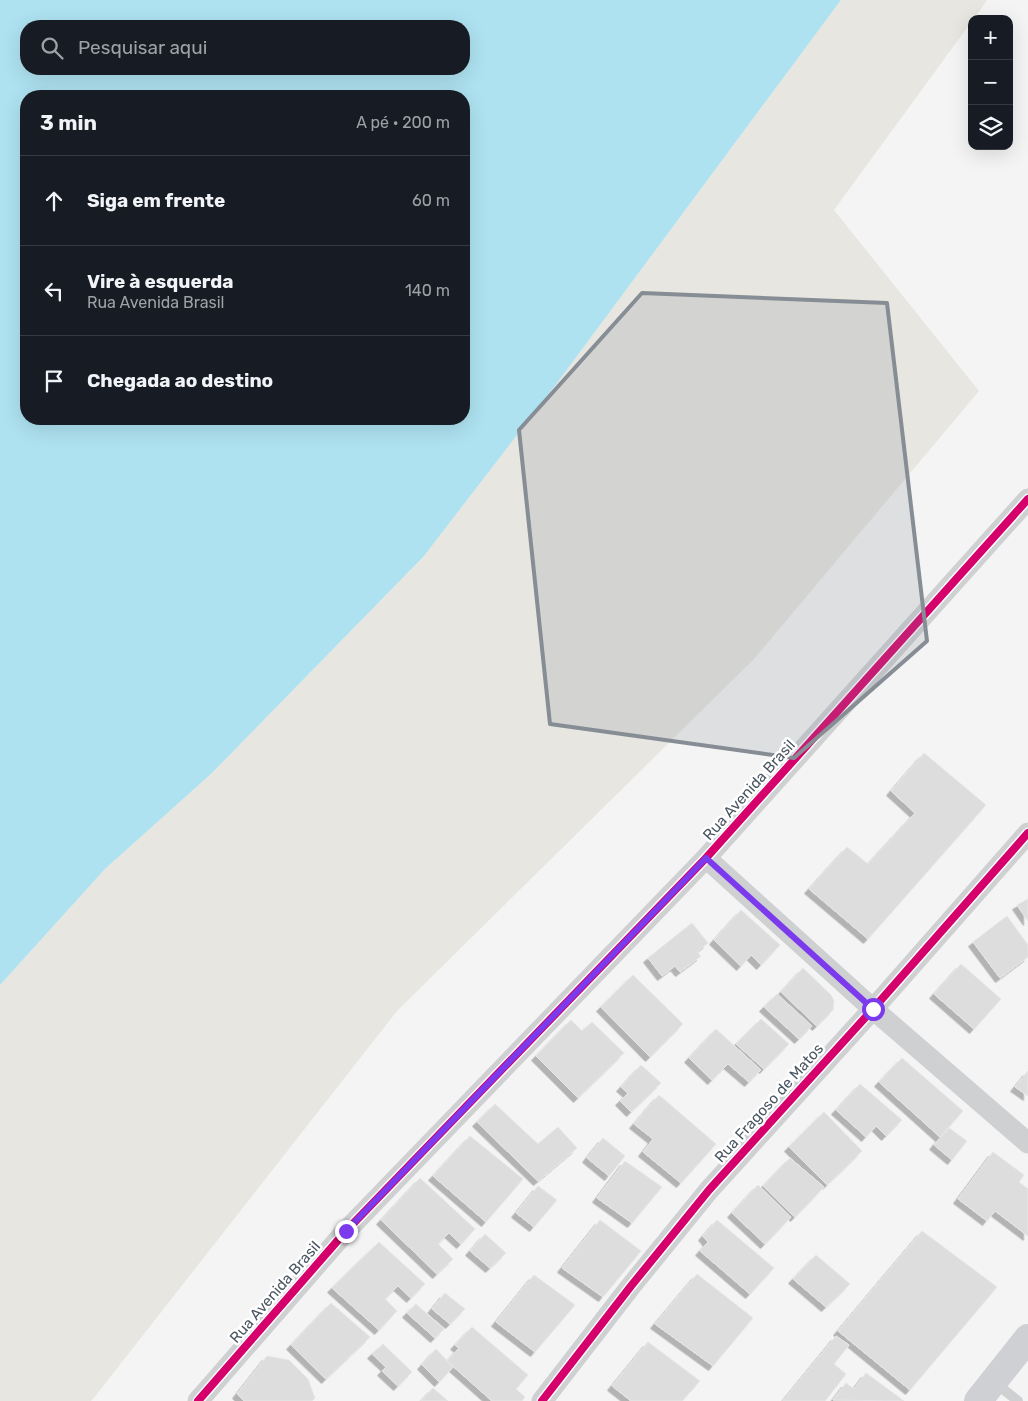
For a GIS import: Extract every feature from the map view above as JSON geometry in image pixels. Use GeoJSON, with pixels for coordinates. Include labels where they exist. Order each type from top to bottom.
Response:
{"type":"FeatureCollection","features":[{"type":"Feature","properties":{"kind":"street","name":"Rua Avenida Brasil"},"geometry":{"type":"LineString","coordinates":[[198,1401],[346,1231],[706,858],[1028,499]]}},
{"type":"Feature","properties":{"kind":"street","name":"Rua Fragoso de Matos"},"geometry":{"type":"LineString","coordinates":[[542,1401],[631,1286],[709,1190],[873,1009],[1028,833]]}},
{"type":"Feature","properties":{"kind":"street"},"geometry":{"type":"LineString","coordinates":[[706,858],[873,1009],[1028,1143]]}},
{"type":"Feature","properties":{"kind":"street"},"geometry":{"type":"LineString","coordinates":[[986,1391],[1028,1338]]}},
{"type":"Feature","properties":{"kind":"lane"},"geometry":{"type":"LineString","coordinates":[[986,1391],[1018,1401]]}},
{"type":"Feature","properties":{"kind":"highlighted area"},"geometry":{"type":"Polygon","coordinates":[[[642,293],[887,303],[927,641],[794,758],[550,724],[519,430],[642,293]]]}},
{"type":"Feature","properties":{"kind":"sand"},"geometry":{"type":"Polygon","coordinates":[[[841,0],[987,0],[977,15],[968,15],[968,26],[834,210],[979,391],[754,659],[397,1011],[93,1399],[91,1401],[0,1401],[0,985],[105,869],[212,773],[424,556],[557,383],[841,0]]]}},
{"type":"Feature","properties":{"kind":"water"},"geometry":{"type":"Polygon","coordinates":[[[0,0],[841,0],[557,383],[424,556],[212,773],[105,869],[0,985],[0,0]]]}},
{"type":"Feature","properties":{"kind":"building"},"geometry":{"type":"Polygon","coordinates":[[[924,753],[986,805],[868,939],[809,889],[847,847],[868,864],[915,813],[891,791],[924,753]]]}},
{"type":"Feature","properties":{"kind":"building"},"geometry":{"type":"Polygon","coordinates":[[[1028,899],[1028,921],[1017,905],[1028,899]]]}},
{"type":"Feature","properties":{"kind":"building"},"geometry":{"type":"Polygon","coordinates":[[[741,910],[780,945],[761,965],[751,955],[741,966],[714,940],[741,910]]]}},
{"type":"Feature","properties":{"kind":"building"},"geometry":{"type":"Polygon","coordinates":[[[1007,916],[1028,945],[1028,957],[1000,978],[973,942],[1007,916]]]}},
{"type":"Feature","properties":{"kind":"building"},"geometry":{"type":"Polygon","coordinates":[[[692,923],[708,943],[697,952],[701,956],[680,972],[675,966],[662,976],[648,958],[692,923]]]}},
{"type":"Feature","properties":{"kind":"building"},"geometry":{"type":"Polygon","coordinates":[[[961,964],[1001,999],[974,1029],[934,994],[961,964]]]}},
{"type":"Feature","properties":{"kind":"building"},"geometry":{"type":"Polygon","coordinates":[[[803,968],[831,995],[834,1001],[833,1010],[817,1026],[781,992],[803,968]]]}},
{"type":"Feature","properties":{"kind":"building"},"geometry":{"type":"Polygon","coordinates":[[[633,975],[683,1024],[650,1057],[601,1007],[633,975]]]}},
{"type":"Feature","properties":{"kind":"building"},"geometry":{"type":"Polygon","coordinates":[[[777,994],[812,1026],[799,1039],[764,1007],[777,994]]]}},
{"type":"Feature","properties":{"kind":"building"},"geometry":{"type":"Polygon","coordinates":[[[761,1019],[789,1044],[764,1069],[736,1044],[761,1019]]]}},
{"type":"Feature","properties":{"kind":"building"},"geometry":{"type":"Polygon","coordinates":[[[571,1020],[582,1031],[592,1022],[624,1053],[578,1098],[536,1056],[571,1020]]]}},
{"type":"Feature","properties":{"kind":"building"},"geometry":{"type":"Polygon","coordinates":[[[716,1029],[761,1070],[749,1082],[728,1064],[712,1080],[689,1058],[716,1029]]]}},
{"type":"Feature","properties":{"kind":"building"},"geometry":{"type":"Polygon","coordinates":[[[902,1058],[963,1111],[940,1137],[879,1082],[902,1058]]]}},
{"type":"Feature","properties":{"kind":"building"},"geometry":{"type":"Polygon","coordinates":[[[641,1065],[661,1083],[631,1112],[620,1101],[628,1093],[621,1087],[641,1065]]]}},
{"type":"Feature","properties":{"kind":"building"},"geometry":{"type":"Polygon","coordinates":[[[1028,1071],[1028,1096],[1015,1087],[1028,1071]]]}},
{"type":"Feature","properties":{"kind":"building"},"geometry":{"type":"Polygon","coordinates":[[[860,1084],[902,1120],[886,1136],[876,1126],[866,1137],[836,1110],[860,1084]]]}},
{"type":"Feature","properties":{"kind":"building"},"geometry":{"type":"Polygon","coordinates":[[[659,1095],[716,1144],[681,1183],[643,1152],[653,1139],[634,1124],[659,1095]]]}},
{"type":"Feature","properties":{"kind":"building"},"geometry":{"type":"Polygon","coordinates":[[[495,1104],[538,1144],[558,1127],[577,1148],[538,1181],[477,1122],[495,1104]]]}},
{"type":"Feature","properties":{"kind":"building"},"geometry":{"type":"Polygon","coordinates":[[[824,1112],[862,1151],[827,1185],[789,1147],[824,1112]]]}},
{"type":"Feature","properties":{"kind":"building"},"geometry":{"type":"Polygon","coordinates":[[[949,1128],[967,1141],[952,1160],[934,1145],[949,1128]]]}},
{"type":"Feature","properties":{"kind":"building"},"geometry":{"type":"Polygon","coordinates":[[[470,1136],[523,1179],[486,1222],[433,1176],[470,1136]]]}},
{"type":"Feature","properties":{"kind":"building"},"geometry":{"type":"Polygon","coordinates":[[[603,1138],[625,1156],[609,1176],[587,1158],[603,1138]]]}},
{"type":"Feature","properties":{"kind":"building"},"geometry":{"type":"Polygon","coordinates":[[[993,1152],[1024,1175],[1019,1182],[1028,1189],[1028,1236],[995,1211],[987,1221],[958,1199],[993,1152]]]}},
{"type":"Feature","properties":{"kind":"building"},"geometry":{"type":"Polygon","coordinates":[[[790,1158],[824,1187],[795,1217],[763,1186],[790,1158]]]}},
{"type":"Feature","properties":{"kind":"building"},"geometry":{"type":"Polygon","coordinates":[[[625,1161],[662,1187],[632,1223],[597,1198],[625,1161]]]}},
{"type":"Feature","properties":{"kind":"building"},"geometry":{"type":"Polygon","coordinates":[[[420,1178],[475,1229],[461,1244],[449,1233],[438,1244],[453,1259],[437,1274],[381,1220],[420,1178]]]}},
{"type":"Feature","properties":{"kind":"building"},"geometry":{"type":"Polygon","coordinates":[[[758,1185],[791,1217],[765,1244],[732,1213],[758,1185]]]}},
{"type":"Feature","properties":{"kind":"building"},"geometry":{"type":"Polygon","coordinates":[[[538,1186],[557,1200],[534,1227],[516,1213],[538,1186]]]}},
{"type":"Feature","properties":{"kind":"building"},"geometry":{"type":"Polygon","coordinates":[[[600,1220],[641,1251],[603,1297],[562,1268],[600,1220]]]}},
{"type":"Feature","properties":{"kind":"building"},"geometry":{"type":"Polygon","coordinates":[[[717,1220],[774,1268],[750,1294],[700,1251],[708,1242],[703,1236],[717,1220]]]}},
{"type":"Feature","properties":{"kind":"building"},"geometry":{"type":"Polygon","coordinates":[[[922,1231],[997,1287],[910,1390],[838,1331],[922,1231]]]}},
{"type":"Feature","properties":{"kind":"building"},"geometry":{"type":"Polygon","coordinates":[[[485,1234],[506,1253],[490,1268],[470,1251],[485,1234]]]}},
{"type":"Feature","properties":{"kind":"building"},"geometry":{"type":"Polygon","coordinates":[[[379,1242],[425,1284],[411,1298],[398,1286],[385,1299],[397,1311],[379,1330],[332,1288],[379,1242]]]}},
{"type":"Feature","properties":{"kind":"building"},"geometry":{"type":"Polygon","coordinates":[[[816,1255],[850,1284],[826,1307],[793,1279],[816,1255]]]}},
{"type":"Feature","properties":{"kind":"building"},"geometry":{"type":"Polygon","coordinates":[[[697,1274],[753,1318],[713,1366],[655,1324],[697,1274]]]}},
{"type":"Feature","properties":{"kind":"building"},"geometry":{"type":"Polygon","coordinates":[[[534,1275],[575,1305],[535,1352],[496,1322],[534,1275]]]}},
{"type":"Feature","properties":{"kind":"building"},"geometry":{"type":"Polygon","coordinates":[[[445,1293],[465,1309],[450,1324],[432,1309],[445,1293]]]}},
{"type":"Feature","properties":{"kind":"building"},"geometry":{"type":"Polygon","coordinates":[[[331,1303],[370,1337],[326,1379],[291,1345],[331,1303]]]}},
{"type":"Feature","properties":{"kind":"building"},"geometry":{"type":"Polygon","coordinates":[[[416,1304],[444,1329],[435,1338],[407,1313],[416,1304]]]}},
{"type":"Feature","properties":{"kind":"building"},"geometry":{"type":"Polygon","coordinates":[[[472,1327],[528,1375],[516,1389],[525,1397],[522,1401],[492,1401],[447,1361],[459,1348],[455,1345],[472,1327]]]}},
{"type":"Feature","properties":{"kind":"building"},"geometry":{"type":"Polygon","coordinates":[[[836,1336],[849,1345],[834,1364],[846,1374],[825,1401],[783,1401],[836,1336]]]}},
{"type":"Feature","properties":{"kind":"building"},"geometry":{"type":"Polygon","coordinates":[[[648,1342],[700,1381],[682,1401],[631,1401],[612,1386],[648,1342]]]}},
{"type":"Feature","properties":{"kind":"building"},"geometry":{"type":"Polygon","coordinates":[[[383,1344],[412,1372],[398,1386],[382,1371],[386,1367],[372,1354],[383,1344]]]}},
{"type":"Feature","properties":{"kind":"building"},"geometry":{"type":"Polygon","coordinates":[[[436,1349],[453,1367],[439,1382],[422,1365],[436,1349]]]}},
{"type":"Feature","properties":{"kind":"building"},"geometry":{"type":"Polygon","coordinates":[[[267,1356],[289,1360],[308,1379],[315,1398],[312,1401],[244,1401],[237,1394],[267,1356]]]}},
{"type":"Feature","properties":{"kind":"building"},"geometry":{"type":"Polygon","coordinates":[[[866,1373],[904,1401],[833,1400],[846,1383],[854,1389],[866,1373]]]}},
{"type":"Feature","properties":{"kind":"building"},"geometry":{"type":"Polygon","coordinates":[[[433,1388],[448,1401],[421,1401],[433,1388]]]}},
{"type":"Feature","properties":{"kind":"cycle path"},"geometry":{"type":"LineString","coordinates":[[198,1401],[346,1231],[706,858],[1028,499]]}},
{"type":"Feature","properties":{"kind":"cycle path"},"geometry":{"type":"LineString","coordinates":[[542,1401],[631,1286],[709,1190],[873,1009],[1028,833]]}},
{"type":"Feature","properties":{"kind":"route"},"geometry":{"type":"LineString","coordinates":[[346,1231],[706,858],[873,1009]]}}]}
